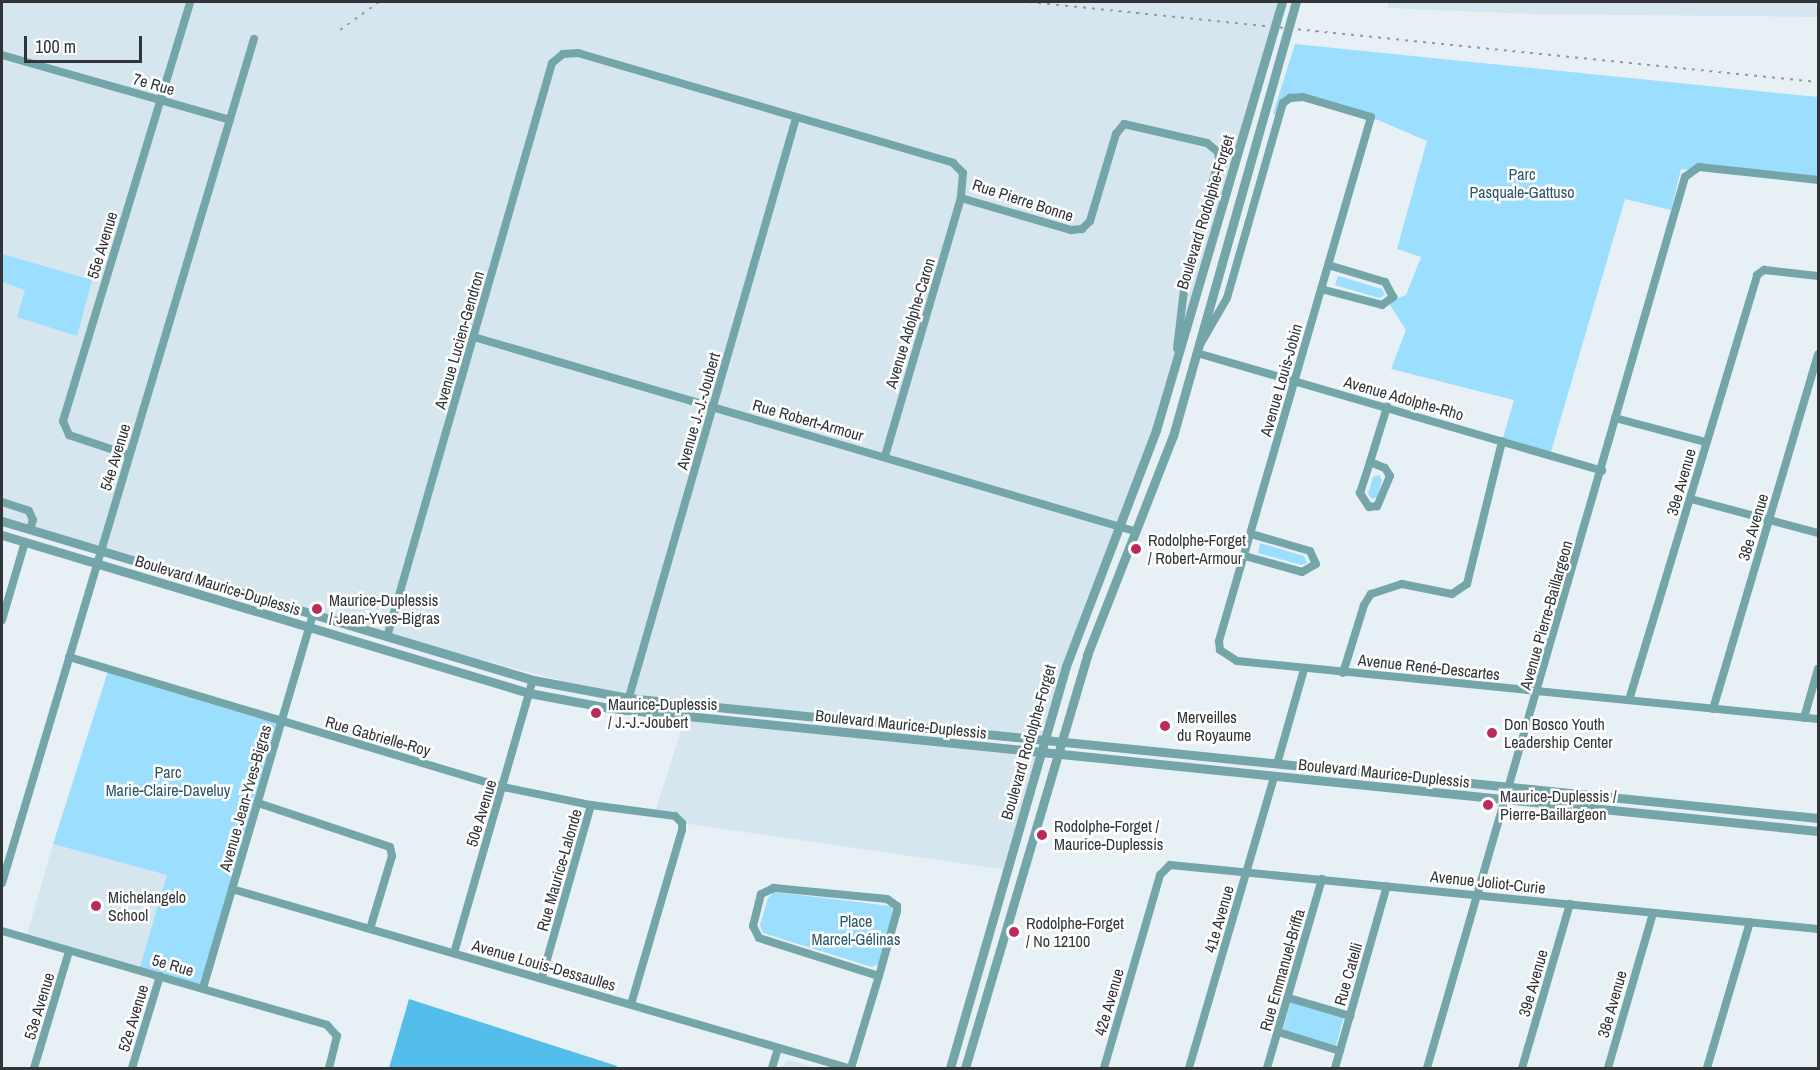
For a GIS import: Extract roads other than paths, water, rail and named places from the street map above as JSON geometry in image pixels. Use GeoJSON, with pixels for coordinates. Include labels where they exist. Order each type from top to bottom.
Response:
{"type":"FeatureCollection","features":[{"type":"Feature","properties":{"kind":"street","name":"55e Avenue"},"geometry":{"type":"LineString","coordinates":[[129,455],[69,435],[63,425],[190,2]]}},
{"type":"Feature","properties":{"kind":"street","name":"Boulevard Rodolphe-Forget"},"geometry":{"type":"LineString","coordinates":[[950,1068],[1066,666],[1156,430],[1282,2]]}},
{"type":"Feature","properties":{"kind":"street","name":"Boulevard Rodolphe-Forget"},"geometry":{"type":"LineString","coordinates":[[965,1068],[1055,756],[1087,655],[1173,436],[1296,2]]}},
{"type":"Feature","properties":{"kind":"street","name":"54e Avenue"},"geometry":{"type":"LineString","coordinates":[[2,883],[254,39]]}},
{"type":"Feature","properties":{"kind":"street","name":"Rue Pierre Bonne"},"geometry":{"type":"LineString","coordinates":[[563,54],[578,53],[953,163],[963,173],[961,198],[1071,230],[1087,226],[1116,134],[1124,124],[1207,143],[1218,152],[1185,285],[1175,367]]}},
{"type":"Feature","properties":{"kind":"street","name":"Avenue Lucien-Gendron"},"geometry":{"type":"LineString","coordinates":[[387,637],[552,63],[563,54]]}},
{"type":"Feature","properties":{"kind":"street","name":"7e Rue"},"geometry":{"type":"LineString","coordinates":[[2,57],[230,120]]}},
{"type":"Feature","properties":{"kind":"street","name":"Boulevard Rodolphe-Forget"},"geometry":{"type":"LineString","coordinates":[[1198,349],[1227,298],[1274,127],[1283,103],[1290,98],[1303,97],[1371,117]]}},
{"type":"Feature","properties":{"kind":"street","name":"Avenue Louis-Jobin"},"geometry":{"type":"LineString","coordinates":[[1220,650],[1219,641],[1371,117]]}},
{"type":"Feature","properties":{"kind":"street","name":"Avenue J.-J.-Joubert"},"geometry":{"type":"LineString","coordinates":[[625,711],[796,118]]}},
{"type":"Feature","properties":{"kind":"street","name":"Avenue Pierre-Baillargeon"},"geometry":{"type":"LineString","coordinates":[[1427,1068],[1602,471],[1685,177],[1691,170],[1709,167],[1818,180]]}},
{"type":"Feature","properties":{"kind":"street","name":"Avenue Adolphe-Caron"},"geometry":{"type":"LineString","coordinates":[[885,456],[961,198]]}},
{"type":"Feature","properties":{"kind":"street"},"geometry":{"type":"LineString","coordinates":[[1321,289],[1382,304],[1393,297],[1385,282],[1329,266]]}},
{"type":"Feature","properties":{"kind":"street","name":"39e Avenue"},"geometry":{"type":"LineString","coordinates":[[1629,700],[1691,499],[1706,442],[1760,272],[1818,276]]}},
{"type":"Feature","properties":{"kind":"street","name":"Rue Robert-Armour"},"geometry":{"type":"LineString","coordinates":[[474,337],[1134,531]]}},
{"type":"Feature","properties":{"kind":"street","name":"Avenue Adolphe-Rho"},"geometry":{"type":"LineString","coordinates":[[1198,349],[1294,382],[1602,471]]}},
{"type":"Feature","properties":{"kind":"street","name":"38e Avenue"},"geometry":{"type":"LineString","coordinates":[[1713,709],[1818,354]]}},
{"type":"Feature","properties":{"kind":"street"},"geometry":{"type":"LineString","coordinates":[[1370,462],[1385,468],[1390,476],[1377,506],[1369,507],[1360,493],[1387,407]]}},
{"type":"Feature","properties":{"kind":"street"},"geometry":{"type":"LineString","coordinates":[[1616,418],[1706,442]]}},
{"type":"Feature","properties":{"kind":"street"},"geometry":{"type":"LineString","coordinates":[[1156,430],[1173,436]]}},
{"type":"Feature","properties":{"kind":"street"},"geometry":{"type":"LineString","coordinates":[[1343,673],[1364,605],[1371,594],[1402,584],[1452,594],[1467,584],[1502,441]]}},
{"type":"Feature","properties":{"kind":"street"},"geometry":{"type":"LineString","coordinates":[[1691,499],[1818,533]]}},
{"type":"Feature","properties":{"kind":"street"},"geometry":{"type":"LineString","coordinates":[[2,502],[29,512],[33,520],[30,529]]}},
{"type":"Feature","properties":{"kind":"street","name":"Boulevard Maurice-Duplessis"},"geometry":{"type":"LineString","coordinates":[[2,521],[533,680],[628,698],[1818,818]]}},
{"type":"Feature","properties":{"kind":"street"},"geometry":{"type":"LineString","coordinates":[[1245,556],[1302,572],[1316,564],[1310,551],[1251,534]]}},
{"type":"Feature","properties":{"kind":"street","name":"Boulevard Maurice-Duplessis"},"geometry":{"type":"LineString","coordinates":[[2,535],[529,693],[625,711],[1040,755],[1818,831]]}},
{"type":"Feature","properties":{"kind":"street"},"geometry":{"type":"LineString","coordinates":[[2,620],[25,542]]}},
{"type":"Feature","properties":{"kind":"street","name":"Avenue Jean-Yves-Bigras"},"geometry":{"type":"LineString","coordinates":[[203,988],[313,615]]}},
{"type":"Feature","properties":{"kind":"street","name":"Avenue René-Descartes"},"geometry":{"type":"LineString","coordinates":[[1220,650],[1237,661],[1304,669],[1818,719]]}},
{"type":"Feature","properties":{"kind":"street","name":"Rue Gabrielle-Roy"},"geometry":{"type":"LineString","coordinates":[[69,657],[503,787],[591,805],[675,816],[682,823],[631,1004]]}},
{"type":"Feature","properties":{"kind":"street"},"geometry":{"type":"LineString","coordinates":[[1278,764],[1304,669]]}},
{"type":"Feature","properties":{"kind":"street"},"geometry":{"type":"LineString","coordinates":[[1804,718],[1818,669]]}},
{"type":"Feature","properties":{"kind":"street","name":"50e Avenue"},"geometry":{"type":"LineString","coordinates":[[454,953],[533,680]]}},
{"type":"Feature","properties":{"kind":"street","name":"41e Avenue"},"geometry":{"type":"LineString","coordinates":[[1189,1068],[1274,777]]}},
{"type":"Feature","properties":{"kind":"street"},"geometry":{"type":"LineString","coordinates":[[258,803],[390,847],[392,856],[370,929]]}},
{"type":"Feature","properties":{"kind":"street","name":"Rue Maurice-Lalonde"},"geometry":{"type":"LineString","coordinates":[[542,977],[591,805]]}},
{"type":"Feature","properties":{"kind":"street","name":"Avenue Joliot-Curie"},"geometry":{"type":"LineString","coordinates":[[1160,875],[1166,867],[1175,864],[1818,929]]}},
{"type":"Feature","properties":{"kind":"street","name":"42e Avenue"},"geometry":{"type":"LineString","coordinates":[[1104,1068],[1160,875]]}},
{"type":"Feature","properties":{"kind":"street","name":"Rue Emmanuel-Briffa"},"geometry":{"type":"LineString","coordinates":[[1267,1068],[1322,879]]}},
{"type":"Feature","properties":{"kind":"street","name":"Rue Catelli"},"geometry":{"type":"LineString","coordinates":[[1335,1068],[1387,886]]}},
{"type":"Feature","properties":{"kind":"street"},"geometry":{"type":"LineString","coordinates":[[849,1068],[879,976],[897,911],[892,902],[774,888],[761,894],[753,926],[759,938],[879,976]]}},
{"type":"Feature","properties":{"kind":"street","name":"Avenue Louis-Dessaulles"},"geometry":{"type":"LineString","coordinates":[[232,889],[542,977],[849,1068]]}},
{"type":"Feature","properties":{"kind":"street","name":"39e Avenue"},"geometry":{"type":"LineString","coordinates":[[1522,1068],[1570,904]]}},
{"type":"Feature","properties":{"kind":"street","name":"38e Avenue"},"geometry":{"type":"LineString","coordinates":[[1608,1068],[1653,913]]}},
{"type":"Feature","properties":{"kind":"street"},"geometry":{"type":"LineString","coordinates":[[1707,1068],[1750,922]]}},
{"type":"Feature","properties":{"kind":"street","name":"5e Rue"},"geometry":{"type":"LineString","coordinates":[[2,931],[327,1024],[336,1031],[329,1068]]}},
{"type":"Feature","properties":{"kind":"street","name":"53e Avenue"},"geometry":{"type":"LineString","coordinates":[[34,1068],[69,951]]}},
{"type":"Feature","properties":{"kind":"street","name":"52e Avenue"},"geometry":{"type":"LineString","coordinates":[[132,1068],[160,976]]}},
{"type":"Feature","properties":{"kind":"street"},"geometry":{"type":"LineString","coordinates":[[1289,998],[1350,1016]]}},
{"type":"Feature","properties":{"kind":"street"},"geometry":{"type":"LineString","coordinates":[[1278,1032],[1340,1051]]}},
{"type":"Feature","properties":{"kind":"street"},"geometry":{"type":"LineString","coordinates":[[772,1068],[778,1048]]}},
{"type":"Feature","properties":{"kind":"railway"},"geometry":{"type":"LineString","coordinates":[[340,30],[379,2]]}},
{"type":"Feature","properties":{"kind":"railway"},"geometry":{"type":"LineString","coordinates":[[1029,2],[1818,82]]}},
{"type":"Feature","properties":{"kind":"place","name":"Rodolphe-Forget / Robert-Armour"},"geometry":{"type":"Point","coordinates":[1136,549]}},
{"type":"Feature","properties":{"kind":"place","name":"Maurice-Duplessis / Jean-Yves-Bigras"},"geometry":{"type":"Point","coordinates":[317,609]}},
{"type":"Feature","properties":{"kind":"place","name":"Maurice-Duplessis / J.-J.-Joubert"},"geometry":{"type":"Point","coordinates":[596,713]}},
{"type":"Feature","properties":{"kind":"place","name":"Merveilles du Royaume"},"geometry":{"type":"Point","coordinates":[1165,726]}},
{"type":"Feature","properties":{"kind":"place","name":"Don Bosco Youth Leadership Center"},"geometry":{"type":"Point","coordinates":[1492,733]}},
{"type":"Feature","properties":{"kind":"place","name":"Maurice-Duplessis / Pierre-Baillargeon"},"geometry":{"type":"Point","coordinates":[1488,805]}},
{"type":"Feature","properties":{"kind":"place","name":"Rodolphe-Forget / Maurice-Duplessis"},"geometry":{"type":"Point","coordinates":[1042,835]}},
{"type":"Feature","properties":{"kind":"place","name":"Michelangelo School"},"geometry":{"type":"Point","coordinates":[96,906]}},
{"type":"Feature","properties":{"kind":"place","name":"Rodolphe-Forget / No 12100"},"geometry":{"type":"Point","coordinates":[1014,932]}},
{"type":"Feature","properties":{"kind":"park label","name":"Parc Pasquale-Gattuso"},"geometry":{"type":"Point","coordinates":[1522,183]}},
{"type":"Feature","properties":{"kind":"park label","name":"Parc Marie-Claire-Daveluy"},"geometry":{"type":"Point","coordinates":[168,781]}},
{"type":"Feature","properties":{"kind":"park label","name":"Place Marcel-Gélinas"},"geometry":{"type":"Point","coordinates":[856,930]}}]}
